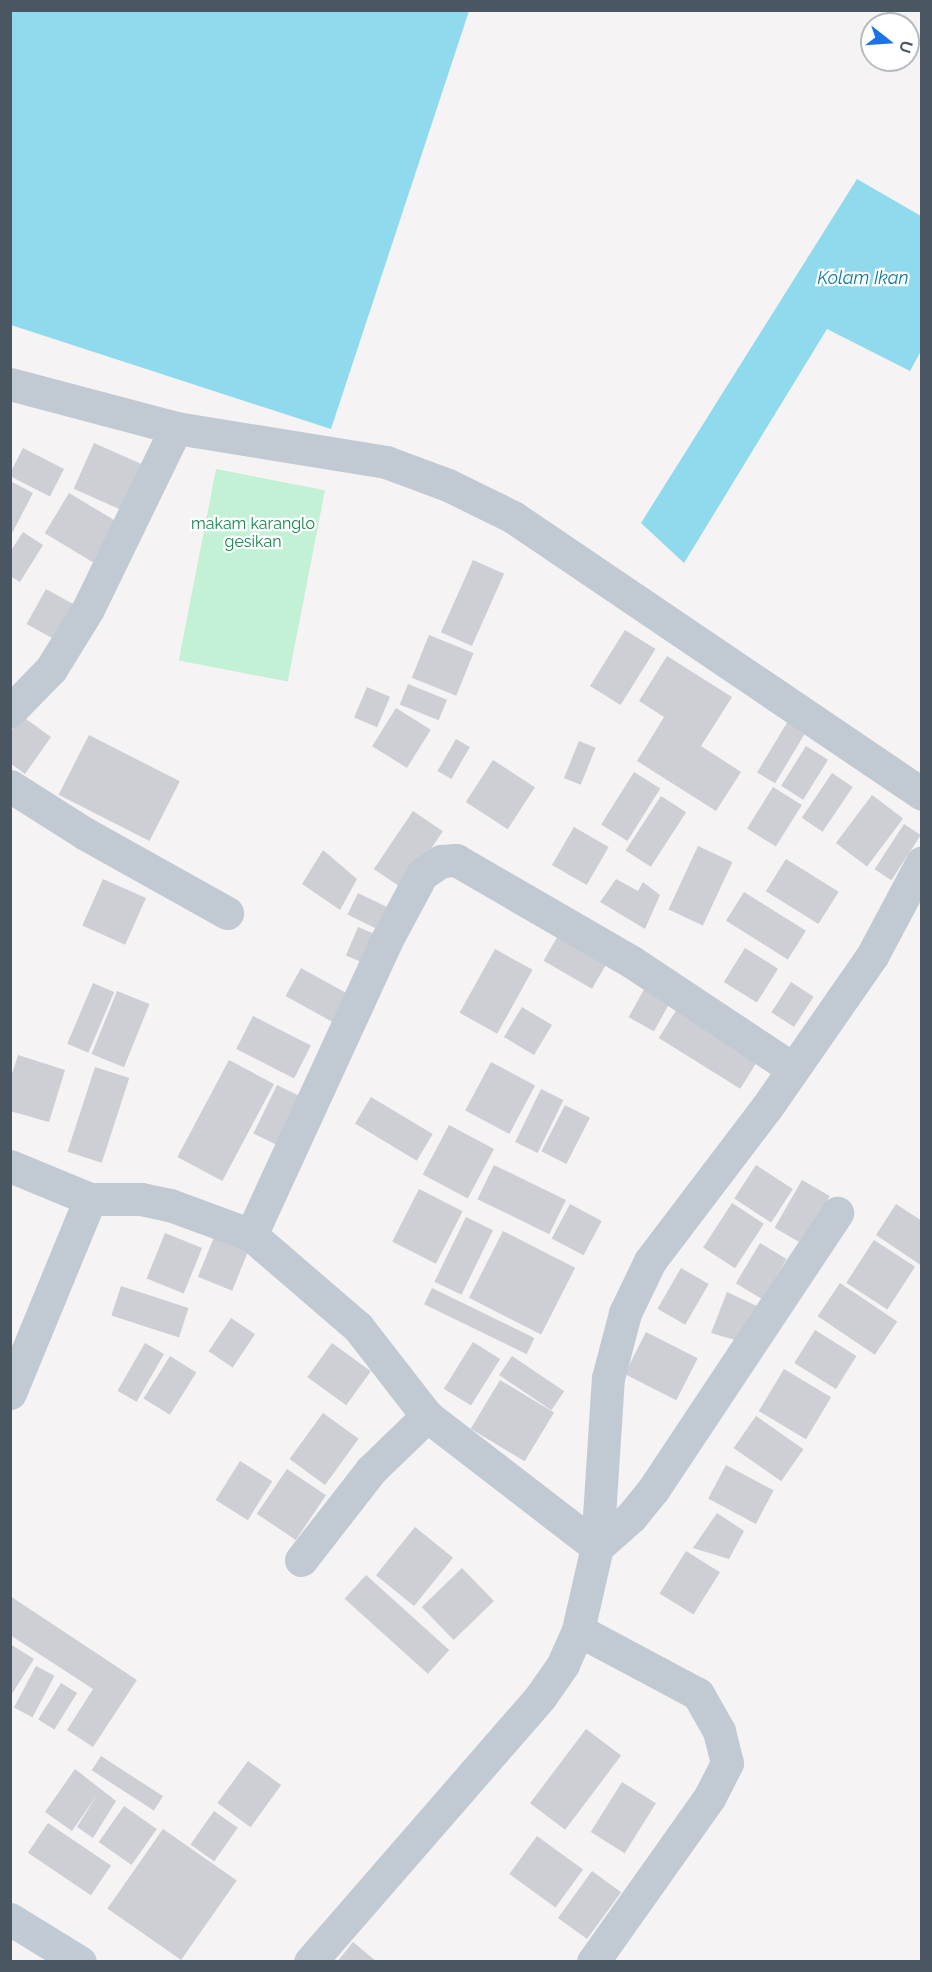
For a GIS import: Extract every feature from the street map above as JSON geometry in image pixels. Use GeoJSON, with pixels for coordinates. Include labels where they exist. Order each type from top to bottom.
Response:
{"type":"FeatureCollection","features":[{"type":"Feature","properties":{"kind":"main road"},"geometry":{"type":"LineString","coordinates":[[10,1919],[80,1962]]}},
{"type":"Feature","properties":{"kind":"street"},"geometry":{"type":"LineString","coordinates":[[10,384],[176,428],[386,462],[448,485],[513,518],[921,794]]}},
{"type":"Feature","properties":{"kind":"street"},"geometry":{"type":"LineString","coordinates":[[10,711],[51,669],[88,609],[176,428]]}},
{"type":"Feature","properties":{"kind":"street"},"geometry":{"type":"LineString","coordinates":[[10,786],[84,833],[227,913]]}},
{"type":"Feature","properties":{"kind":"street"},"geometry":{"type":"LineString","coordinates":[[251,1235],[385,943],[422,874],[441,861],[456,860],[632,962],[794,1069]]}},
{"type":"Feature","properties":{"kind":"street"},"geometry":{"type":"LineString","coordinates":[[310,1962],[541,1695],[563,1664],[578,1630],[597,1547],[608,1378],[625,1313],[650,1261],[794,1069],[872,956],[921,862]]}},
{"type":"Feature","properties":{"kind":"street"},"geometry":{"type":"LineString","coordinates":[[10,1166],[90,1199],[141,1199],[170,1205],[251,1235],[358,1327],[427,1416],[597,1547]]}},
{"type":"Feature","properties":{"kind":"street"},"geometry":{"type":"LineString","coordinates":[[10,1394],[90,1199]]}},
{"type":"Feature","properties":{"kind":"street"},"geometry":{"type":"LineString","coordinates":[[597,1547],[631,1517],[652,1490],[837,1213]]}},
{"type":"Feature","properties":{"kind":"street"},"geometry":{"type":"LineString","coordinates":[[301,1560],[371,1470],[427,1416]]}},
{"type":"Feature","properties":{"kind":"street"},"geometry":{"type":"LineString","coordinates":[[578,1630],[698,1694],[719,1731],[727,1763],[709,1797],[593,1962]]}},
{"type":"Feature","properties":{"kind":"green space","name":"makam karanglo gesikan"},"geometry":{"type":"Polygon","coordinates":[[[216,469],[325,490],[288,682],[179,660],[216,469]]]}},
{"type":"Feature","properties":{"kind":"water"},"geometry":{"type":"Polygon","coordinates":[[[11,10],[469,11],[331,429],[11,325],[11,10]]]}},
{"type":"Feature","properties":{"kind":"water","name":"Kolam Ikan"},"geometry":{"type":"Polygon","coordinates":[[[857,179],[921,216],[921,351],[910,371],[827,329],[684,563],[641,523],[857,179]]]}},
{"type":"Feature","properties":{"kind":"building"},"geometry":{"type":"Polygon","coordinates":[[[94,443],[147,467],[127,512],[74,489],[94,443]]]}},
{"type":"Feature","properties":{"kind":"building"},"geometry":{"type":"Polygon","coordinates":[[[23,448],[64,469],[50,497],[10,476],[23,448]]]}},
{"type":"Feature","properties":{"kind":"building"},"geometry":{"type":"Polygon","coordinates":[[[10,481],[33,493],[10,537],[10,481]]]}},
{"type":"Feature","properties":{"kind":"building"},"geometry":{"type":"Polygon","coordinates":[[[69,493],[118,522],[94,563],[45,533],[69,493]]]}},
{"type":"Feature","properties":{"kind":"building"},"geometry":{"type":"Polygon","coordinates":[[[23,532],[43,545],[20,582],[10,576],[10,552],[23,532]]]}},
{"type":"Feature","properties":{"kind":"building"},"geometry":{"type":"Polygon","coordinates":[[[473,560],[504,574],[472,646],[441,632],[473,560]]]}},
{"type":"Feature","properties":{"kind":"building"},"geometry":{"type":"Polygon","coordinates":[[[46,589],[84,610],[64,645],[27,624],[46,589]]]}},
{"type":"Feature","properties":{"kind":"building"},"geometry":{"type":"Polygon","coordinates":[[[625,630],[656,649],[621,705],[590,686],[625,630]]]}},
{"type":"Feature","properties":{"kind":"building"},"geometry":{"type":"Polygon","coordinates":[[[429,635],[474,653],[456,696],[412,678],[429,635]]]}},
{"type":"Feature","properties":{"kind":"building"},"geometry":{"type":"Polygon","coordinates":[[[667,656],[732,697],[701,746],[741,772],[716,811],[637,761],[664,717],[639,701],[667,656]]]}},
{"type":"Feature","properties":{"kind":"building"},"geometry":{"type":"Polygon","coordinates":[[[408,684],[447,700],[439,720],[400,704],[408,684]]]}},
{"type":"Feature","properties":{"kind":"building"},"geometry":{"type":"Polygon","coordinates":[[[367,687],[390,697],[377,727],[354,717],[367,687]]]}},
{"type":"Feature","properties":{"kind":"building"},"geometry":{"type":"Polygon","coordinates":[[[396,708],[431,730],[407,768],[372,746],[396,708]]]}},
{"type":"Feature","properties":{"kind":"building"},"geometry":{"type":"Polygon","coordinates":[[[22,716],[51,737],[25,774],[10,763],[10,732],[22,716]]]}},
{"type":"Feature","properties":{"kind":"building"},"geometry":{"type":"Polygon","coordinates":[[[788,721],[806,732],[775,783],[757,772],[788,721]]]}},
{"type":"Feature","properties":{"kind":"building"},"geometry":{"type":"Polygon","coordinates":[[[89,735],[180,781],[149,841],[59,795],[89,735]]]}},
{"type":"Feature","properties":{"kind":"building"},"geometry":{"type":"Polygon","coordinates":[[[456,739],[470,747],[451,779],[438,771],[456,739]]]}},
{"type":"Feature","properties":{"kind":"building"},"geometry":{"type":"Polygon","coordinates":[[[579,741],[596,748],[581,785],[564,778],[579,741]]]}},
{"type":"Feature","properties":{"kind":"building"},"geometry":{"type":"Polygon","coordinates":[[[806,746],[828,760],[803,800],[781,786],[806,746]]]}},
{"type":"Feature","properties":{"kind":"building"},"geometry":{"type":"Polygon","coordinates":[[[493,760],[535,787],[508,829],[466,802],[493,760]]]}},
{"type":"Feature","properties":{"kind":"building"},"geometry":{"type":"Polygon","coordinates":[[[634,772],[660,788],[627,841],[601,825],[634,772]]]}},
{"type":"Feature","properties":{"kind":"building"},"geometry":{"type":"Polygon","coordinates":[[[832,773],[853,787],[823,832],[802,818],[832,773]]]}},
{"type":"Feature","properties":{"kind":"building"},"geometry":{"type":"Polygon","coordinates":[[[773,787],[802,805],[776,847],[747,829],[773,787]]]}},
{"type":"Feature","properties":{"kind":"building"},"geometry":{"type":"Polygon","coordinates":[[[872,795],[903,818],[867,866],[836,843],[872,795]]]}},
{"type":"Feature","properties":{"kind":"building"},"geometry":{"type":"Polygon","coordinates":[[[661,796],[686,812],[651,867],[626,851],[661,796]]]}},
{"type":"Feature","properties":{"kind":"building"},"geometry":{"type":"Polygon","coordinates":[[[413,811],[443,831],[404,889],[374,869],[413,811]]]}},
{"type":"Feature","properties":{"kind":"building"},"geometry":{"type":"Polygon","coordinates":[[[904,824],[921,835],[891,880],[875,869],[904,824]]]}},
{"type":"Feature","properties":{"kind":"building"},"geometry":{"type":"Polygon","coordinates":[[[574,827],[609,847],[587,885],[552,865],[574,827]]]}},
{"type":"Feature","properties":{"kind":"building"},"geometry":{"type":"Polygon","coordinates":[[[698,846],[732,862],[703,926],[668,909],[698,846]]]}},
{"type":"Feature","properties":{"kind":"building"},"geometry":{"type":"Polygon","coordinates":[[[323,850],[357,879],[340,910],[302,884],[323,850]]]}},
{"type":"Feature","properties":{"kind":"building"},"geometry":{"type":"Polygon","coordinates":[[[786,859],[839,892],[818,924],[766,891],[786,859]]]}},
{"type":"Feature","properties":{"kind":"building"},"geometry":{"type":"Polygon","coordinates":[[[103,879],[146,898],[125,945],[82,926],[103,879]]]}},
{"type":"Feature","properties":{"kind":"building"},"geometry":{"type":"Polygon","coordinates":[[[616,879],[638,891],[643,882],[660,895],[645,929],[600,902],[616,879]]]}},
{"type":"Feature","properties":{"kind":"building"},"geometry":{"type":"Polygon","coordinates":[[[744,892],[806,931],[788,960],[726,921],[744,892]]]}},
{"type":"Feature","properties":{"kind":"building"},"geometry":{"type":"Polygon","coordinates":[[[358,893],[397,912],[386,933],[347,915],[358,893]]]}},
{"type":"Feature","properties":{"kind":"building"},"geometry":{"type":"Polygon","coordinates":[[[358,927],[379,936],[367,965],[346,956],[358,927]]]}},
{"type":"Feature","properties":{"kind":"building"},"geometry":{"type":"Polygon","coordinates":[[[559,934],[607,962],[592,989],[544,961],[559,934]]]}},
{"type":"Feature","properties":{"kind":"building"},"geometry":{"type":"Polygon","coordinates":[[[745,948],[778,969],[757,1003],[724,982],[745,948]]]}},
{"type":"Feature","properties":{"kind":"building"},"geometry":{"type":"Polygon","coordinates":[[[495,949],[533,970],[497,1034],[460,1013],[495,949]]]}},
{"type":"Feature","properties":{"kind":"building"},"geometry":{"type":"Polygon","coordinates":[[[301,968],[355,998],[340,1026],[285,996],[301,968]]]}},
{"type":"Feature","properties":{"kind":"building"},"geometry":{"type":"Polygon","coordinates":[[[791,982],[814,997],[794,1027],[771,1012],[791,982]]]}},
{"type":"Feature","properties":{"kind":"building"},"geometry":{"type":"Polygon","coordinates":[[[93,983],[114,992],[88,1053],[67,1044],[93,983]]]}},
{"type":"Feature","properties":{"kind":"building"},"geometry":{"type":"Polygon","coordinates":[[[647,984],[672,998],[654,1031],[629,1017],[647,984]]]}},
{"type":"Feature","properties":{"kind":"building"},"geometry":{"type":"Polygon","coordinates":[[[117,991],[149,1004],[124,1067],[92,1054],[117,991]]]}},
{"type":"Feature","properties":{"kind":"building"},"geometry":{"type":"Polygon","coordinates":[[[680,1004],[761,1055],[740,1089],[659,1038],[680,1004]]]}},
{"type":"Feature","properties":{"kind":"building"},"geometry":{"type":"Polygon","coordinates":[[[522,1007],[552,1025],[534,1055],[504,1037],[522,1007]]]}},
{"type":"Feature","properties":{"kind":"building"},"geometry":{"type":"Polygon","coordinates":[[[253,1016],[311,1046],[294,1078],[236,1049],[253,1016]]]}},
{"type":"Feature","properties":{"kind":"building"},"geometry":{"type":"Polygon","coordinates":[[[18,1055],[65,1070],[49,1122],[10,1111],[10,1080],[18,1055]]]}},
{"type":"Feature","properties":{"kind":"building"},"geometry":{"type":"Polygon","coordinates":[[[229,1060],[274,1084],[222,1181],[177,1157],[229,1060]]]}},
{"type":"Feature","properties":{"kind":"building"},"geometry":{"type":"Polygon","coordinates":[[[491,1062],[535,1085],[509,1134],[465,1111],[491,1062]]]}},
{"type":"Feature","properties":{"kind":"building"},"geometry":{"type":"Polygon","coordinates":[[[95,1067],[129,1078],[102,1163],[67,1152],[95,1067]]]}},
{"type":"Feature","properties":{"kind":"building"},"geometry":{"type":"Polygon","coordinates":[[[277,1085],[310,1101],[287,1150],[253,1134],[277,1085]]]}},
{"type":"Feature","properties":{"kind":"building"},"geometry":{"type":"Polygon","coordinates":[[[541,1089],[563,1100],[538,1153],[515,1142],[541,1089]]]}},
{"type":"Feature","properties":{"kind":"building"},"geometry":{"type":"Polygon","coordinates":[[[371,1097],[433,1134],[417,1161],[355,1124],[371,1097]]]}},
{"type":"Feature","properties":{"kind":"building"},"geometry":{"type":"Polygon","coordinates":[[[565,1105],[590,1118],[566,1164],[541,1151],[565,1105]]]}},
{"type":"Feature","properties":{"kind":"building"},"geometry":{"type":"Polygon","coordinates":[[[449,1125],[494,1149],[468,1198],[423,1174],[449,1125]]]}},
{"type":"Feature","properties":{"kind":"building"},"geometry":{"type":"Polygon","coordinates":[[[494,1165],[566,1200],[549,1234],[477,1199],[494,1165]]]}},
{"type":"Feature","properties":{"kind":"building"},"geometry":{"type":"Polygon","coordinates":[[[756,1165],[793,1189],[771,1223],[734,1199],[756,1165]]]}},
{"type":"Feature","properties":{"kind":"building"},"geometry":{"type":"Polygon","coordinates":[[[802,1180],[830,1196],[802,1244],[774,1228],[802,1180]]]}},
{"type":"Feature","properties":{"kind":"building"},"geometry":{"type":"Polygon","coordinates":[[[419,1189],[463,1211],[436,1264],[392,1242],[419,1189]]]}},
{"type":"Feature","properties":{"kind":"building"},"geometry":{"type":"Polygon","coordinates":[[[732,1203],[764,1224],[735,1268],[703,1247],[732,1203]]]}},
{"type":"Feature","properties":{"kind":"building"},"geometry":{"type":"Polygon","coordinates":[[[570,1204],[602,1221],[583,1255],[552,1238],[570,1204]]]}},
{"type":"Feature","properties":{"kind":"building"},"geometry":{"type":"Polygon","coordinates":[[[896,1204],[922,1221],[922,1266],[876,1235],[896,1204]]]}},
{"type":"Feature","properties":{"kind":"building"},"geometry":{"type":"Polygon","coordinates":[[[466,1217],[493,1230],[461,1295],[434,1282],[466,1217]]]}},
{"type":"Feature","properties":{"kind":"building"},"geometry":{"type":"Polygon","coordinates":[[[503,1231],[575,1268],[541,1335],[469,1298],[503,1231]]]}},
{"type":"Feature","properties":{"kind":"building"},"geometry":{"type":"Polygon","coordinates":[[[165,1233],[202,1248],[184,1293],[147,1278],[165,1233]]]}},
{"type":"Feature","properties":{"kind":"building"},"geometry":{"type":"Polygon","coordinates":[[[214,1237],[248,1251],[232,1291],[198,1277],[214,1237]]]}},
{"type":"Feature","properties":{"kind":"building"},"geometry":{"type":"Polygon","coordinates":[[[874,1240],[915,1267],[887,1309],[846,1283],[874,1240]]]}},
{"type":"Feature","properties":{"kind":"building"},"geometry":{"type":"Polygon","coordinates":[[[760,1243],[787,1259],[762,1299],[736,1283],[760,1243]]]}},
{"type":"Feature","properties":{"kind":"building"},"geometry":{"type":"Polygon","coordinates":[[[681,1268],[709,1284],[685,1325],[658,1309],[681,1268]]]}},
{"type":"Feature","properties":{"kind":"building"},"geometry":{"type":"Polygon","coordinates":[[[840,1283],[897,1322],[875,1355],[818,1316],[840,1283]]]}},
{"type":"Feature","properties":{"kind":"building"},"geometry":{"type":"Polygon","coordinates":[[[121,1286],[189,1308],[179,1337],[111,1315],[121,1286]]]}},
{"type":"Feature","properties":{"kind":"building"},"geometry":{"type":"Polygon","coordinates":[[[432,1288],[534,1338],[527,1354],[424,1304],[432,1288]]]}},
{"type":"Feature","properties":{"kind":"building"},"geometry":{"type":"Polygon","coordinates":[[[727,1292],[759,1307],[742,1342],[711,1333],[727,1292]]]}},
{"type":"Feature","properties":{"kind":"building"},"geometry":{"type":"Polygon","coordinates":[[[231,1318],[255,1334],[233,1367],[209,1351],[231,1318]]]}},
{"type":"Feature","properties":{"kind":"building"},"geometry":{"type":"Polygon","coordinates":[[[815,1330],[857,1356],[836,1389],[794,1363],[815,1330]]]}},
{"type":"Feature","properties":{"kind":"building"},"geometry":{"type":"Polygon","coordinates":[[[646,1332],[698,1358],[676,1400],[625,1374],[646,1332]]]}},
{"type":"Feature","properties":{"kind":"building"},"geometry":{"type":"Polygon","coordinates":[[[473,1342],[500,1359],[471,1406],[444,1389],[473,1342]]]}},
{"type":"Feature","properties":{"kind":"building"},"geometry":{"type":"Polygon","coordinates":[[[145,1343],[164,1354],[137,1402],[118,1391],[145,1343]]]}},
{"type":"Feature","properties":{"kind":"building"},"geometry":{"type":"Polygon","coordinates":[[[332,1343],[371,1371],[346,1405],[307,1377],[332,1343]]]}},
{"type":"Feature","properties":{"kind":"building"},"geometry":{"type":"Polygon","coordinates":[[[170,1356],[196,1372],[170,1415],[144,1398],[170,1356]]]}},
{"type":"Feature","properties":{"kind":"building"},"geometry":{"type":"Polygon","coordinates":[[[512,1356],[564,1391],[551,1410],[499,1375],[512,1356]]]}},
{"type":"Feature","properties":{"kind":"building"},"geometry":{"type":"Polygon","coordinates":[[[784,1369],[831,1397],[806,1439],[759,1411],[784,1369]]]}},
{"type":"Feature","properties":{"kind":"building"},"geometry":{"type":"Polygon","coordinates":[[[500,1380],[554,1412],[525,1461],[471,1429],[500,1380]]]}},
{"type":"Feature","properties":{"kind":"building"},"geometry":{"type":"Polygon","coordinates":[[[323,1413],[359,1439],[325,1485],[289,1459],[323,1413]]]}},
{"type":"Feature","properties":{"kind":"building"},"geometry":{"type":"Polygon","coordinates":[[[756,1416],[804,1449],[781,1481],[734,1448],[756,1416]]]}},
{"type":"Feature","properties":{"kind":"building"},"geometry":{"type":"Polygon","coordinates":[[[240,1461],[272,1481],[248,1520],[216,1500],[240,1461]]]}},
{"type":"Feature","properties":{"kind":"building"},"geometry":{"type":"Polygon","coordinates":[[[726,1465],[774,1490],[756,1524],[708,1499],[726,1465]]]}},
{"type":"Feature","properties":{"kind":"building"},"geometry":{"type":"Polygon","coordinates":[[[287,1469],[326,1495],[296,1540],[257,1514],[287,1469]]]}},
{"type":"Feature","properties":{"kind":"building"},"geometry":{"type":"Polygon","coordinates":[[[717,1513],[744,1531],[729,1559],[693,1548],[717,1513]]]}},
{"type":"Feature","properties":{"kind":"building"},"geometry":{"type":"Polygon","coordinates":[[[415,1527],[453,1558],[414,1606],[376,1575],[415,1527]]]}},
{"type":"Feature","properties":{"kind":"building"},"geometry":{"type":"Polygon","coordinates":[[[686,1551],[720,1572],[693,1615],[660,1593],[686,1551]]]}},
{"type":"Feature","properties":{"kind":"building"},"geometry":{"type":"Polygon","coordinates":[[[462,1568],[494,1601],[454,1640],[422,1607],[462,1568]]]}},
{"type":"Feature","properties":{"kind":"building"},"geometry":{"type":"Polygon","coordinates":[[[366,1575],[449,1650],[428,1674],[345,1599],[366,1575]]]}},
{"type":"Feature","properties":{"kind":"building"},"geometry":{"type":"Polygon","coordinates":[[[10,1596],[137,1680],[93,1747],[67,1730],[93,1689],[10,1635],[10,1596]]]}},
{"type":"Feature","properties":{"kind":"building"},"geometry":{"type":"Polygon","coordinates":[[[10,1644],[34,1659],[10,1697],[10,1644]]]}},
{"type":"Feature","properties":{"kind":"building"},"geometry":{"type":"Polygon","coordinates":[[[36,1666],[55,1676],[32,1717],[14,1707],[36,1666]]]}},
{"type":"Feature","properties":{"kind":"building"},"geometry":{"type":"Polygon","coordinates":[[[61,1683],[77,1693],[54,1730],[38,1719],[61,1683]]]}},
{"type":"Feature","properties":{"kind":"building"},"geometry":{"type":"Polygon","coordinates":[[[586,1729],[621,1755],[565,1830],[530,1803],[586,1729]]]}},
{"type":"Feature","properties":{"kind":"building"},"geometry":{"type":"Polygon","coordinates":[[[101,1756],[163,1796],[154,1811],[92,1770],[101,1756]]]}},
{"type":"Feature","properties":{"kind":"building"},"geometry":{"type":"Polygon","coordinates":[[[248,1761],[281,1785],[251,1827],[217,1803],[248,1761]]]}},
{"type":"Feature","properties":{"kind":"building"},"geometry":{"type":"Polygon","coordinates":[[[75,1769],[116,1801],[93,1838],[77,1827],[97,1795],[72,1831],[45,1812],[75,1769]]]}},
{"type":"Feature","properties":{"kind":"building"},"geometry":{"type":"Polygon","coordinates":[[[622,1782],[656,1803],[625,1853],[591,1832],[622,1782]]]}},
{"type":"Feature","properties":{"kind":"building"},"geometry":{"type":"Polygon","coordinates":[[[124,1806],[157,1829],[132,1865],[99,1842],[124,1806]]]}},
{"type":"Feature","properties":{"kind":"building"},"geometry":{"type":"Polygon","coordinates":[[[214,1811],[238,1828],[214,1861],[190,1845],[214,1811]]]}},
{"type":"Feature","properties":{"kind":"building"},"geometry":{"type":"Polygon","coordinates":[[[48,1823],[111,1865],[91,1895],[28,1853],[48,1823]]]}},
{"type":"Feature","properties":{"kind":"building"},"geometry":{"type":"Polygon","coordinates":[[[163,1829],[237,1881],[181,1960],[107,1908],[163,1829]]]}},
{"type":"Feature","properties":{"kind":"building"},"geometry":{"type":"Polygon","coordinates":[[[537,1836],[583,1870],[555,1908],[509,1874],[537,1836]]]}},
{"type":"Feature","properties":{"kind":"building"},"geometry":{"type":"Polygon","coordinates":[[[592,1871],[621,1892],[587,1939],[558,1918],[592,1871]]]}},
{"type":"Feature","properties":{"kind":"building"},"geometry":{"type":"Polygon","coordinates":[[[353,1942],[377,1962],[337,1962],[353,1942]]]}}]}
